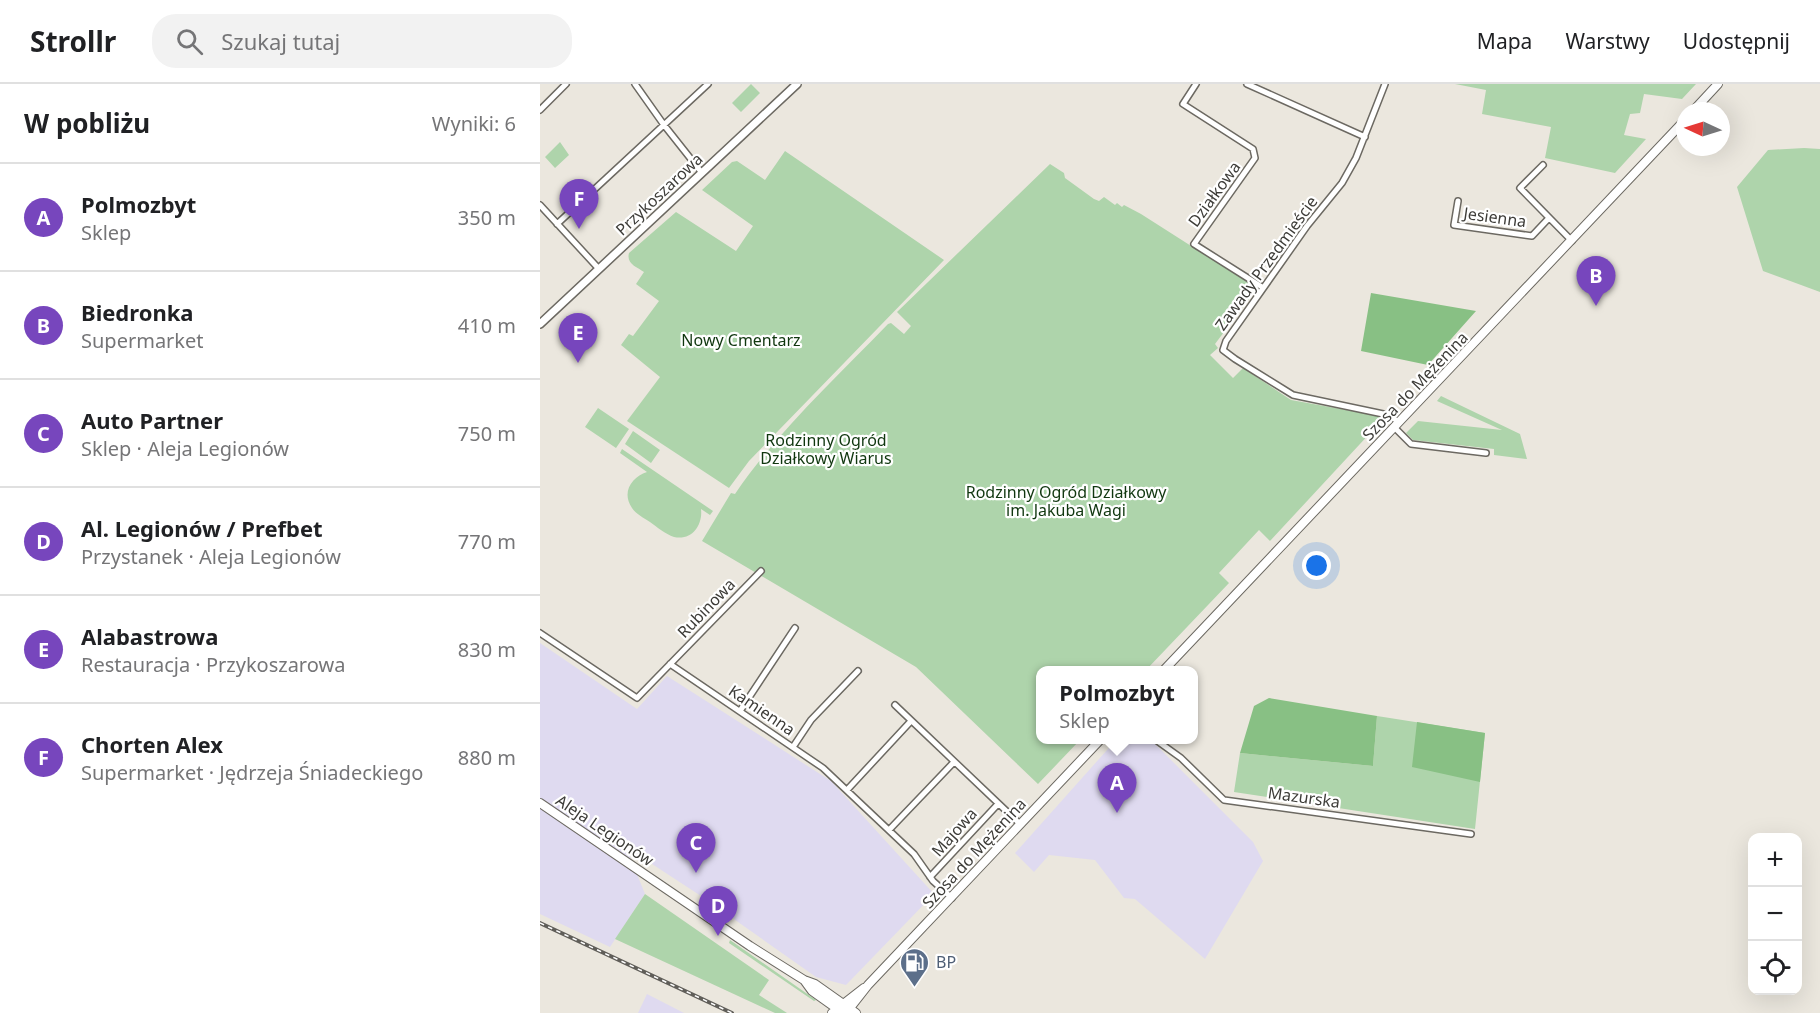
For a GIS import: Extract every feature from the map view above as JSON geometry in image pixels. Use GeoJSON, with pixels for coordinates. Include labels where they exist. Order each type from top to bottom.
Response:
{"type":"FeatureCollection","features":[{"type":"Feature","properties":{"kind":"main road"},"geometry":{"type":"LineString","coordinates":[[1701,102],[1718,84]]}},
{"type":"Feature","properties":{"kind":"main road","name":"Szosa do Mężenina"},"geometry":{"type":"LineString","coordinates":[[1168,666],[1676,130]]}},
{"type":"Feature","properties":{"kind":"main road","name":"Szosa do Mężenina"},"geometry":{"type":"LineString","coordinates":[[843,1010],[1096,744]]}},
{"type":"Feature","properties":{"kind":"main road","name":"Aleja Legionów"},"geometry":{"type":"LineString","coordinates":[[540,803],[750,946],[804,980],[815,984],[843,1010]]}},
{"type":"Feature","properties":{"kind":"street"},"geometry":{"type":"LineString","coordinates":[[540,110],[566,84]]}},
{"type":"Feature","properties":{"kind":"street"},"geometry":{"type":"LineString","coordinates":[[634,84],[702,173]]}},
{"type":"Feature","properties":{"kind":"street"},"geometry":{"type":"LineString","coordinates":[[557,224],[708,84]]}},
{"type":"Feature","properties":{"kind":"street","name":"Przykoszarowa"},"geometry":{"type":"LineString","coordinates":[[540,324],[797,84]]}},
{"type":"Feature","properties":{"kind":"street","name":"Działkowa"},"geometry":{"type":"LineString","coordinates":[[1196,84],[1183,104],[1248,146],[1255,154],[1253,164],[1194,244],[1262,288]]}},
{"type":"Feature","properties":{"kind":"street"},"geometry":{"type":"LineString","coordinates":[[1247,84],[1365,136]]}},
{"type":"Feature","properties":{"kind":"street","name":"Zawady Przedmieście"},"geometry":{"type":"LineString","coordinates":[[1386,84],[1365,136],[1342,183],[1262,288],[1223,347],[1225,353],[1293,395],[1388,415],[1396,425]]}},
{"type":"Feature","properties":{"kind":"street"},"geometry":{"type":"LineString","coordinates":[[1543,165],[1520,188],[1572,241]]}},
{"type":"Feature","properties":{"kind":"street","name":"Jesienna"},"geometry":{"type":"LineString","coordinates":[[1458,201],[1454,225],[1532,236],[1549,218]]}},
{"type":"Feature","properties":{"kind":"street"},"geometry":{"type":"LineString","coordinates":[[540,205],[598,269]]}},
{"type":"Feature","properties":{"kind":"street"},"geometry":{"type":"LineString","coordinates":[[1396,425],[1411,444],[1486,453]]}},
{"type":"Feature","properties":{"kind":"street","name":"Rubinowa"},"geometry":{"type":"LineString","coordinates":[[670,664],[761,571]]}},
{"type":"Feature","properties":{"kind":"street"},"geometry":{"type":"LineString","coordinates":[[740,711],[795,628]]}},
{"type":"Feature","properties":{"kind":"street"},"geometry":{"type":"LineString","coordinates":[[540,633],[637,698],[670,664]]}},
{"type":"Feature","properties":{"kind":"street","name":"Kamienna"},"geometry":{"type":"LineString","coordinates":[[670,664],[823,768],[914,854],[930,877],[952,898]]}},
{"type":"Feature","properties":{"kind":"street"},"geometry":{"type":"LineString","coordinates":[[794,747],[811,720],[858,671]]}},
{"type":"Feature","properties":{"kind":"street","name":"Majowa"},"geometry":{"type":"LineString","coordinates":[[894,705],[1020,824]]}},
{"type":"Feature","properties":{"kind":"street"},"geometry":{"type":"LineString","coordinates":[[847,790],[911,721]]}},
{"type":"Feature","properties":{"kind":"street","name":"Mazurska"},"geometry":{"type":"LineString","coordinates":[[1162,744],[1181,758],[1224,800],[1471,834]]}},
{"type":"Feature","properties":{"kind":"street"},"geometry":{"type":"LineString","coordinates":[[889,830],[954,762]]}},
{"type":"Feature","properties":{"kind":"street","name":"Majowa"},"geometry":{"type":"LineString","coordinates":[[930,877],[998,804]]}},
{"type":"Feature","properties":{"kind":"shaded area"},"geometry":{"type":"Polygon","coordinates":[[[540,643],[637,709],[667,676],[831,781],[934,894],[846,985],[816,977],[701,896],[626,847],[645,894],[610,947],[540,914],[540,643]]]}},
{"type":"Feature","properties":{"kind":"shaded area"},"geometry":{"type":"Polygon","coordinates":[[[1112,744],[1155,744],[1253,842],[1263,861],[1205,959],[1135,899],[1124,898],[1095,860],[1049,855],[1034,872],[1015,853],[1112,744]]]}},
{"type":"Feature","properties":{"kind":"shaded area"},"geometry":{"type":"Polygon","coordinates":[[[647,994],[684,1013],[638,1013],[647,994]]]}},
{"type":"Feature","properties":{"kind":"green space"},"geometry":{"type":"Polygon","coordinates":[[[751,84],[760,93],[741,112],[732,103],[751,84]]]}},
{"type":"Feature","properties":{"kind":"green space"},"geometry":{"type":"Polygon","coordinates":[[[1455,84],[1696,84],[1682,99],[1644,94],[1640,113],[1630,114],[1624,135],[1646,139],[1615,173],[1545,158],[1551,127],[1482,114],[1486,90],[1455,84]]]}},
{"type":"Feature","properties":{"kind":"green space"},"geometry":{"type":"Polygon","coordinates":[[[560,142],[569,155],[555,168],[545,157],[560,142]]]}},
{"type":"Feature","properties":{"kind":"green space"},"geometry":{"type":"Polygon","coordinates":[[[1820,149],[1820,292],[1763,271],[1737,187],[1768,150],[1820,149]]]}},
{"type":"Feature","properties":{"kind":"green space","name":"Nowy Cmentarz"},"geometry":{"type":"Polygon","coordinates":[[[785,151],[944,260],[749,461],[729,488],[627,421],[660,377],[621,345],[629,334],[633,336],[659,301],[636,284],[644,272],[635,267],[628,257],[629,253],[676,212],[736,251],[753,226],[702,190],[732,162],[737,161],[765,180],[785,151]]]}},
{"type":"Feature","properties":{"kind":"green space","name":"Rodzinny Ogród Działkowy im. Jakuba Wagi"},"geometry":{"type":"Polygon","coordinates":[[[1050,164],[1094,199],[1099,201],[1104,197],[1115,205],[1117,203],[1122,207],[1124,205],[1141,214],[1257,288],[1215,344],[1218,348],[1210,355],[1233,378],[1243,368],[1291,400],[1385,417],[1270,541],[1259,530],[1219,573],[1229,583],[1150,666],[1036,666],[1036,744],[1076,744],[1038,784],[916,667],[702,541],[731,493],[735,494],[769,449],[827,386],[888,324],[891,323],[904,334],[911,326],[897,312],[1050,164]]]}},
{"type":"Feature","properties":{"kind":"green space"},"geometry":{"type":"Polygon","coordinates":[[[1371,293],[1476,311],[1428,365],[1361,351],[1371,293]]]}},
{"type":"Feature","properties":{"kind":"green space"},"geometry":{"type":"Polygon","coordinates":[[[1441,396],[1520,434],[1527,459],[1494,455],[1494,449],[1413,440],[1406,433],[1418,421],[1502,430],[1437,401],[1441,396]]]}},
{"type":"Feature","properties":{"kind":"green space"},"geometry":{"type":"Polygon","coordinates":[[[598,408],[629,429],[616,448],[585,427],[598,408]]]}},
{"type":"Feature","properties":{"kind":"green space"},"geometry":{"type":"Polygon","coordinates":[[[633,431],[660,450],[651,463],[625,444],[633,431]]]}},
{"type":"Feature","properties":{"kind":"green space"},"geometry":{"type":"Polygon","coordinates":[[[622,449],[713,511],[710,515],[701,509],[698,526],[686,537],[674,537],[661,530],[636,512],[629,502],[628,491],[633,481],[647,472],[620,453],[622,449]]]}},
{"type":"Feature","properties":{"kind":"green space"},"geometry":{"type":"Polygon","coordinates":[[[1269,698],[1377,716],[1373,766],[1240,753],[1254,706],[1269,698]]]}},
{"type":"Feature","properties":{"kind":"green space"},"geometry":{"type":"Polygon","coordinates":[[[1377,716],[1485,733],[1475,829],[1234,792],[1240,753],[1373,766],[1377,716]]]}},
{"type":"Feature","properties":{"kind":"green space"},"geometry":{"type":"Polygon","coordinates":[[[1417,722],[1485,733],[1480,782],[1412,767],[1417,722]]]}},
{"type":"Feature","properties":{"kind":"green space"},"geometry":{"type":"Polygon","coordinates":[[[645,894],[769,980],[759,995],[787,1013],[775,1013],[615,939],[645,894]]]}},
{"type":"Feature","properties":{"kind":"green space"},"geometry":{"type":"Polygon","coordinates":[[[730,940],[816,1000],[814,1001],[729,943],[730,940]]]}},
{"type":"Feature","properties":{"kind":"railway"},"geometry":{"type":"LineString","coordinates":[[540,923],[732,1013]]}},
{"type":"Feature","properties":{"kind":"place","name":"Chorten Alex"},"geometry":{"type":"Point","coordinates":[579,229]}},
{"type":"Feature","properties":{"kind":"place","name":"Biedronka"},"geometry":{"type":"Point","coordinates":[1596,306]}},
{"type":"Feature","properties":{"kind":"place","name":"Alabastrowa"},"geometry":{"type":"Point","coordinates":[578,363]}},
{"type":"Feature","properties":{"kind":"place","name":"Polmozbyt"},"geometry":{"type":"Point","coordinates":[1117,813]}},
{"type":"Feature","properties":{"kind":"place","name":"Auto Partner"},"geometry":{"type":"Point","coordinates":[696,873]}},
{"type":"Feature","properties":{"kind":"place","name":"Al. Legionów / Prefbet"},"geometry":{"type":"Point","coordinates":[718,936]}},
{"type":"Feature","properties":{"kind":"place","name":"BP"},"geometry":{"type":"Point","coordinates":[915,988]}},
{"type":"Feature","properties":{"kind":"park label","name":"Rodzinny Ogród Działkowy Wiarus"},"geometry":{"type":"Point","coordinates":[826,449]}}]}
